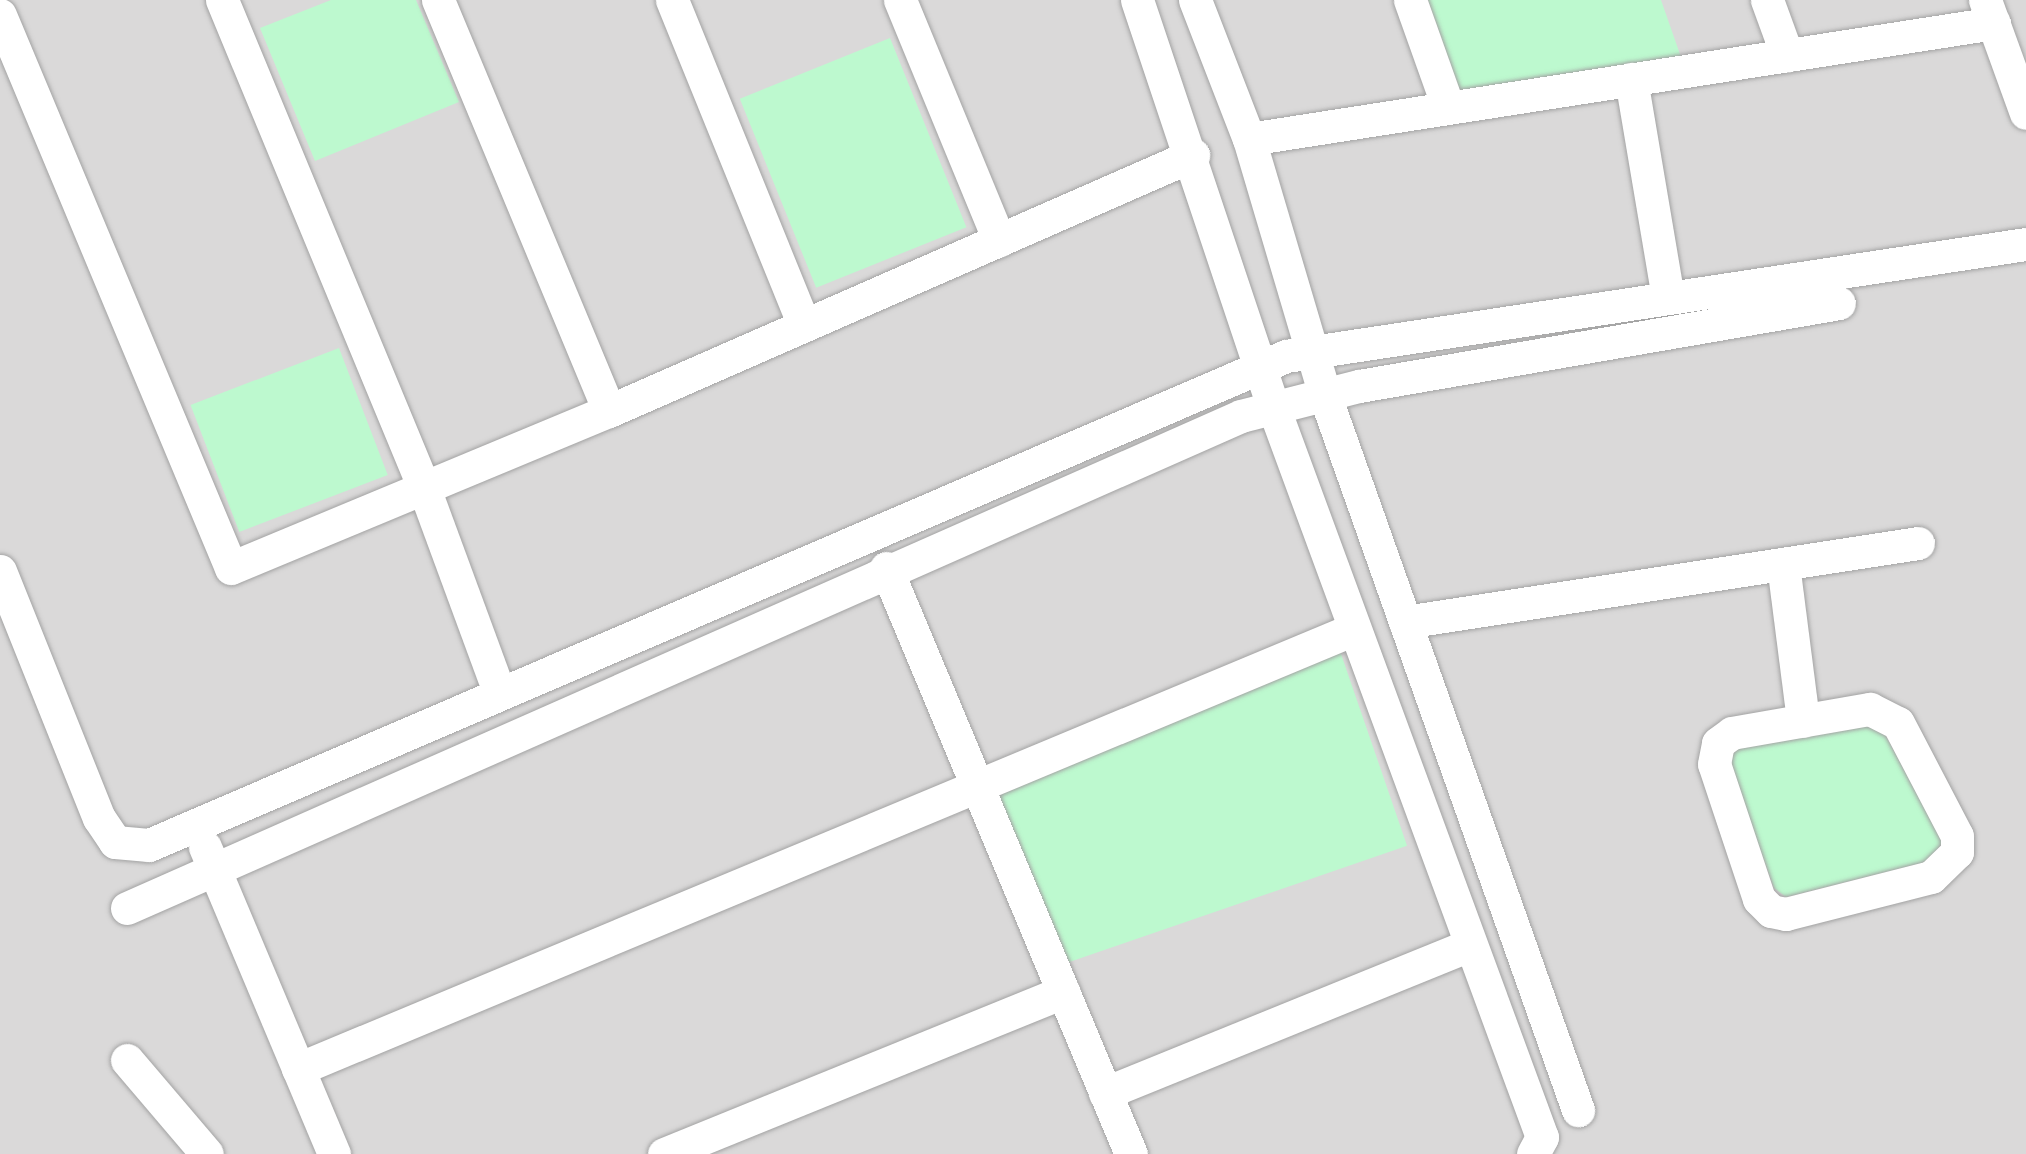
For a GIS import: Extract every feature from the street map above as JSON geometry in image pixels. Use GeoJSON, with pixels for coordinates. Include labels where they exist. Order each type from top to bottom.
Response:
{"type":"FeatureCollection","features":[{"type":"Feature","properties":{"kind":"street"},"geometry":{"type":"LineString","coordinates":[[222,0],[424,488],[499,692]]}},
{"type":"Feature","properties":{"kind":"street"},"geometry":{"type":"LineString","coordinates":[[438,0],[609,411]]}},
{"type":"Feature","properties":{"kind":"street"},"geometry":{"type":"LineString","coordinates":[[672,0],[804,325]]}},
{"type":"Feature","properties":{"kind":"street"},"geometry":{"type":"LineString","coordinates":[[900,0],[999,240]]}},
{"type":"Feature","properties":{"kind":"street"},"geometry":{"type":"LineString","coordinates":[[1137,0],[1193,155],[1273,406],[1469,945],[1542,1137],[1533,1154]]}},
{"type":"Feature","properties":{"kind":"street"},"geometry":{"type":"LineString","coordinates":[[1194,0],[1249,139],[1324,393],[1578,1110]]}},
{"type":"Feature","properties":{"kind":"street"},"geometry":{"type":"LineString","coordinates":[[1410,0],[1448,108]]}},
{"type":"Feature","properties":{"kind":"street"},"geometry":{"type":"LineString","coordinates":[[1767,0],[1787,55]]}},
{"type":"Feature","properties":{"kind":"street"},"geometry":{"type":"LineString","coordinates":[[1249,139],[1787,55],[1990,11],[2026,112]]}},
{"type":"Feature","properties":{"kind":"street"},"geometry":{"type":"LineString","coordinates":[[0,15],[231,568],[609,411],[1193,155]]}},
{"type":"Feature","properties":{"kind":"street"},"geometry":{"type":"LineString","coordinates":[[1631,79],[1668,297]]}},
{"type":"Feature","properties":{"kind":"street"},"geometry":{"type":"LineString","coordinates":[[0,572],[81,775],[115,842],[149,845],[1261,365],[1312,349],[2026,244]]}},
{"type":"Feature","properties":{"kind":"street"},"geometry":{"type":"LineString","coordinates":[[127,908],[213,867],[886,568],[1273,406],[1324,393],[1839,303]]}},
{"type":"Feature","properties":{"kind":"street"},"geometry":{"type":"LineString","coordinates":[[1405,622],[1918,543]]}},
{"type":"Feature","properties":{"kind":"street"},"geometry":{"type":"LineString","coordinates":[[1783,564],[1803,721]]}},
{"type":"Feature","properties":{"kind":"street"},"geometry":{"type":"LineString","coordinates":[[886,568],[1131,1154]]}},
{"type":"Feature","properties":{"kind":"street"},"geometry":{"type":"LineString","coordinates":[[298,1069],[976,784],[1354,629]]}},
{"type":"Feature","properties":{"kind":"street"},"geometry":{"type":"LineString","coordinates":[[1870,709],[1898,723],[1957,836],[1957,852],[1946,867],[1931,878],[1786,914],[1772,911],[1759,898],[1714,764],[1718,743],[1732,733],[1803,721],[1870,709]]}},
{"type":"Feature","properties":{"kind":"street"},"geometry":{"type":"LineString","coordinates":[[196,826],[334,1154]]}},
{"type":"Feature","properties":{"kind":"street"},"geometry":{"type":"LineString","coordinates":[[1105,1093],[1469,945]]}},
{"type":"Feature","properties":{"kind":"street"},"geometry":{"type":"LineString","coordinates":[[664,1154],[1063,992]]}},
{"type":"Feature","properties":{"kind":"street"},"geometry":{"type":"LineString","coordinates":[[127,1060],[207,1154]]}},
{"type":"Feature","properties":{"kind":"shaded area"},"geometry":{"type":"Polygon","coordinates":[[[0,0],[2026,0],[2026,1154],[0,1154],[0,0]]]}},
{"type":"Feature","properties":{"kind":"green space"},"geometry":{"type":"Polygon","coordinates":[[[331,0],[416,0],[459,102],[315,161],[260,28],[331,0]]]}},
{"type":"Feature","properties":{"kind":"green space"},"geometry":{"type":"Polygon","coordinates":[[[1428,0],[1661,0],[1682,60],[1459,92],[1428,0]]]}},
{"type":"Feature","properties":{"kind":"green space"},"geometry":{"type":"Polygon","coordinates":[[[890,38],[966,227],[816,288],[740,99],[890,38]]]}},
{"type":"Feature","properties":{"kind":"green space"},"geometry":{"type":"Polygon","coordinates":[[[339,348],[388,475],[239,532],[191,405],[339,348]]]}},
{"type":"Feature","properties":{"kind":"green space"},"geometry":{"type":"Polygon","coordinates":[[[1340,651],[1407,846],[1053,968],[986,773],[1340,651]]]}},
{"type":"Feature","properties":{"kind":"green space"},"geometry":{"type":"Polygon","coordinates":[[[1867,724],[1881,727],[1942,841],[1935,860],[1786,897],[1774,888],[1730,765],[1733,749],[1867,724]]]}}]}
